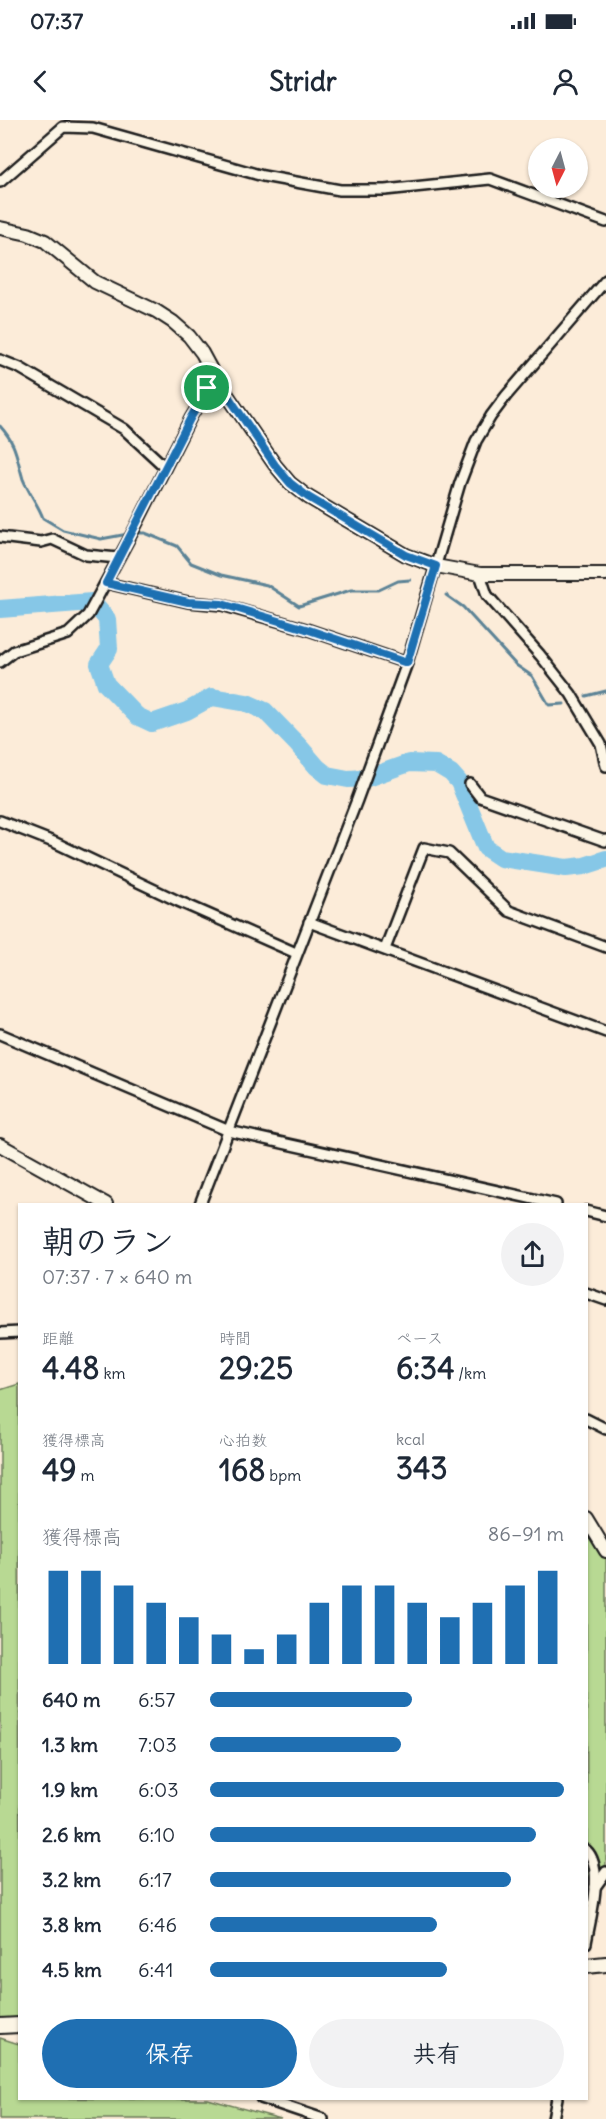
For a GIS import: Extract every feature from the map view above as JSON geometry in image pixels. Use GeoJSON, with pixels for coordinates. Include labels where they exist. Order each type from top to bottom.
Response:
{"type":"FeatureCollection","features":[{"type":"Feature","properties":{"kind":"main road"},"geometry":{"type":"LineString","coordinates":[[588,1966],[606,1964]]}},
{"type":"Feature","properties":{"kind":"main road"},"geometry":{"type":"LineString","coordinates":[[0,2026],[18,2025]]}},
{"type":"Feature","properties":{"kind":"street"},"geometry":{"type":"LineString","coordinates":[[0,182],[63,127],[93,128],[263,176],[316,187],[340,190],[385,190],[490,179],[606,222]]}},
{"type":"Feature","properties":{"kind":"street"},"geometry":{"type":"LineString","coordinates":[[0,228],[28,234],[45,242],[95,282],[156,311],[173,322],[189,336],[202,353],[215,377],[275,465],[290,483],[308,497],[406,555],[436,566],[480,574],[606,574]]}},
{"type":"Feature","properties":{"kind":"street"},"geometry":{"type":"LineString","coordinates":[[200,1203],[357,800],[407,663],[460,483],[476,441],[491,416],[606,280]]}},
{"type":"Feature","properties":{"kind":"street"},"geometry":{"type":"LineString","coordinates":[[0,360],[20,368],[124,429],[165,467]]}},
{"type":"Feature","properties":{"kind":"street"},"geometry":{"type":"LineString","coordinates":[[0,662],[14,651],[68,634],[88,615],[191,417],[215,377]]}},
{"type":"Feature","properties":{"kind":"street"},"geometry":{"type":"LineString","coordinates":[[0,537],[41,542],[52,539],[86,555],[118,558]]}},
{"type":"Feature","properties":{"kind":"street"},"geometry":{"type":"LineString","coordinates":[[480,574],[488,595],[570,694],[601,744],[606,766]]}},
{"type":"Feature","properties":{"kind":"street"},"geometry":{"type":"LineString","coordinates":[[106,583],[188,602],[222,604],[407,663]]}},
{"type":"Feature","properties":{"kind":"street"},"geometry":{"type":"LineString","coordinates":[[470,784],[480,797],[606,840]]}},
{"type":"Feature","properties":{"kind":"street"},"geometry":{"type":"LineString","coordinates":[[0,821],[56,843],[178,901],[296,953]]}},
{"type":"Feature","properties":{"kind":"street"},"geometry":{"type":"LineString","coordinates":[[385,949],[424,848],[449,853],[509,911],[606,947]]}},
{"type":"Feature","properties":{"kind":"street"},"geometry":{"type":"LineString","coordinates":[[309,922],[606,1032]]}},
{"type":"Feature","properties":{"kind":"street"},"geometry":{"type":"LineString","coordinates":[[0,1034],[229,1131],[552,1203]]}},
{"type":"Feature","properties":{"kind":"street"},"geometry":{"type":"LineString","coordinates":[[0,1145],[104,1203]]}},
{"type":"Feature","properties":{"kind":"street"},"geometry":{"type":"LineString","coordinates":[[588,1212],[606,1216]]}},
{"type":"Feature","properties":{"kind":"street"},"geometry":{"type":"LineString","coordinates":[[588,1294],[606,1300]]}},
{"type":"Feature","properties":{"kind":"street"},"geometry":{"type":"LineString","coordinates":[[0,1333],[18,1332]]}},
{"type":"Feature","properties":{"kind":"street"},"geometry":{"type":"LineString","coordinates":[[588,1420],[606,1429]]}},
{"type":"Feature","properties":{"kind":"street"},"geometry":{"type":"LineString","coordinates":[[588,1521],[606,1551]]}},
{"type":"Feature","properties":{"kind":"street"},"geometry":{"type":"LineString","coordinates":[[588,1852],[596,1864],[588,1931]]}},
{"type":"Feature","properties":{"kind":"street"},"geometry":{"type":"LineString","coordinates":[[595,1887],[606,1872]]}},
{"type":"Feature","properties":{"kind":"street"},"geometry":{"type":"LineString","coordinates":[[267,2100],[323,2119]]}},
{"type":"Feature","properties":{"kind":"street"},"geometry":{"type":"LineString","coordinates":[[553,2119],[557,2100]]}},
{"type":"Feature","properties":{"kind":"green space"},"geometry":{"type":"Polygon","coordinates":[[[18,1384],[18,2019],[0,2020],[0,1390],[18,1384]]]}},
{"type":"Feature","properties":{"kind":"green space"},"geometry":{"type":"Polygon","coordinates":[[[588,1513],[606,1539],[606,1869],[588,1878],[588,1513]]]}},
{"type":"Feature","properties":{"kind":"green space"},"geometry":{"type":"Polygon","coordinates":[[[0,2038],[18,2044],[18,2100],[212,2100],[281,2119],[0,2119],[0,2038]]]}},
{"type":"Feature","properties":{"kind":"waterway"},"geometry":{"type":"LineString","coordinates":[[0,426],[13,445],[23,479],[43,518],[63,530],[101,539],[128,534]]}},
{"type":"Feature","properties":{"kind":"waterway"},"geometry":{"type":"LineString","coordinates":[[134,533],[145,533],[177,546],[191,563],[221,575],[267,585],[299,606],[351,590],[379,590],[398,581],[410,580]]}},
{"type":"Feature","properties":{"kind":"waterway"},"geometry":{"type":"LineString","coordinates":[[446,595],[463,607],[516,665],[532,676],[549,705],[564,704]]}},
{"type":"Feature","properties":{"kind":"waterway"},"geometry":{"type":"LineString","coordinates":[[0,609],[92,602],[107,619],[109,649],[99,664],[106,684],[137,716],[152,723],[187,711],[212,697],[247,703],[265,711],[327,775],[348,779],[367,778],[409,763],[436,764],[451,773],[459,782],[486,848],[501,858],[566,868],[584,866],[606,859]]}},
{"type":"Feature","properties":{"kind":"waterway"},"geometry":{"type":"LineString","coordinates":[[586,696],[606,691]]}},
{"type":"Feature","properties":{"kind":"route"},"geometry":{"type":"LineString","coordinates":[[215,377],[275,465],[290,483],[308,497],[406,555],[436,566],[407,663],[222,604],[188,602],[106,583],[207,388],[215,377]]}}]}
